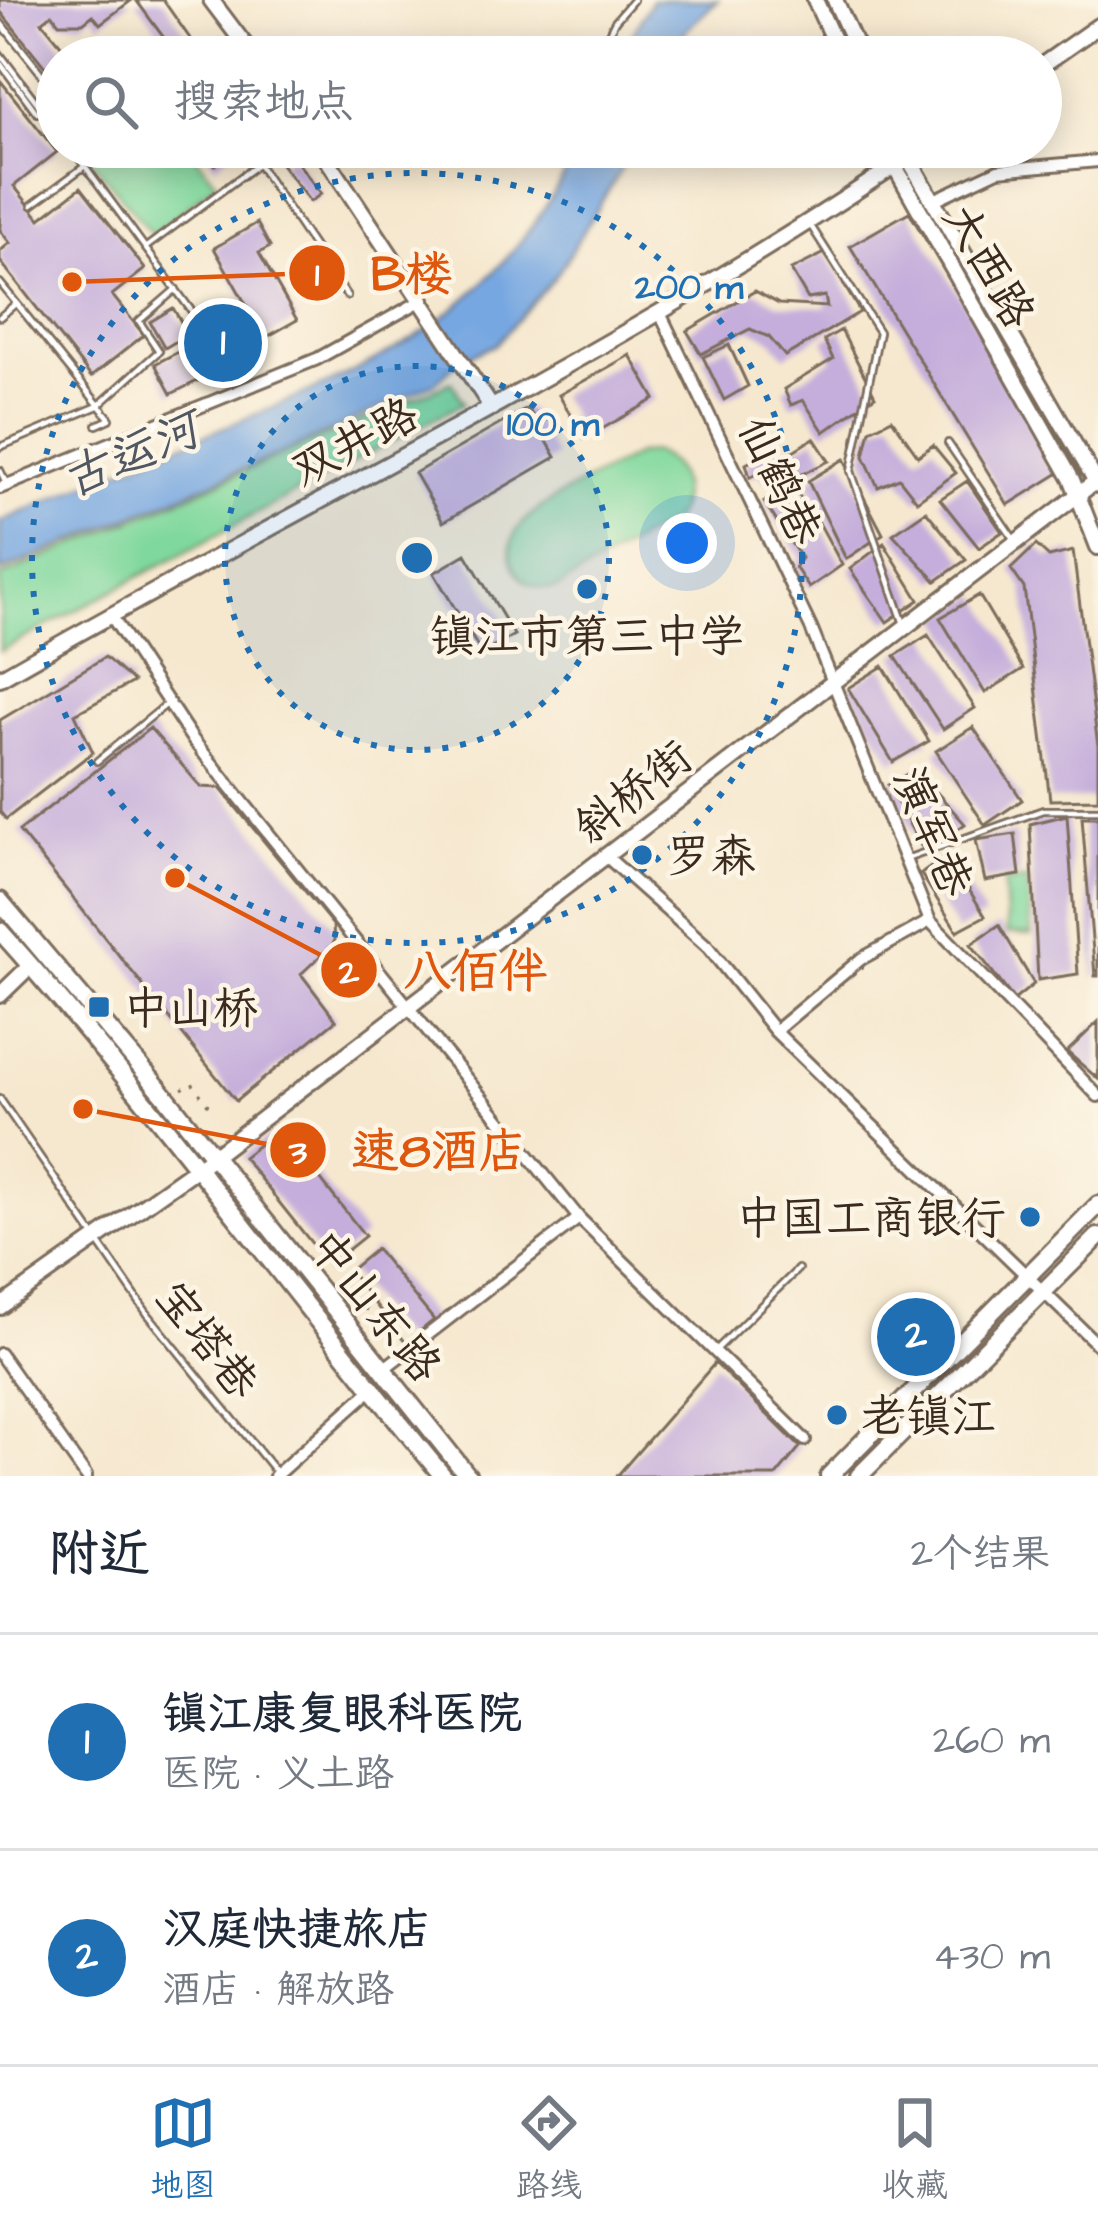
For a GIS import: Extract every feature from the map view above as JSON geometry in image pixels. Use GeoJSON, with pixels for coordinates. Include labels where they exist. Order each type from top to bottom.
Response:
{"type":"FeatureCollection","features":[{"type":"Feature","properties":{"kind":"main road","name":"中山东路"},"geometry":{"type":"LineString","coordinates":[[0,901],[468,1476]]}},
{"type":"Feature","properties":{"kind":"main road","name":"中山东路"},"geometry":{"type":"LineString","coordinates":[[0,931],[443,1476]]}},
{"type":"Feature","properties":{"kind":"main road"},"geometry":{"type":"LineString","coordinates":[[846,1473],[1025,1276],[1098,1204]]}},
{"type":"Feature","properties":{"kind":"main road"},"geometry":{"type":"LineString","coordinates":[[846,1473],[1098,1237]]}},
{"type":"Feature","properties":{"kind":"street"},"geometry":{"type":"LineString","coordinates":[[211,0],[238,36]]}},
{"type":"Feature","properties":{"kind":"street"},"geometry":{"type":"LineString","coordinates":[[815,0],[832,36]]}},
{"type":"Feature","properties":{"kind":"street"},"geometry":{"type":"LineString","coordinates":[[835,0],[851,36]]}},
{"type":"Feature","properties":{"kind":"street"},"geometry":{"type":"LineString","coordinates":[[1062,51],[1098,26]]}},
{"type":"Feature","properties":{"kind":"street"},"geometry":{"type":"LineString","coordinates":[[1062,164],[1098,161]]}},
{"type":"Feature","properties":{"kind":"street"},"geometry":{"type":"LineString","coordinates":[[334,168],[424,298],[492,408]]}},
{"type":"Feature","properties":{"kind":"street","name":"双井路"},"geometry":{"type":"LineString","coordinates":[[0,678],[660,313],[893,168]]}},
{"type":"Feature","properties":{"kind":"street","name":"大西路"},"geometry":{"type":"LineString","coordinates":[[893,168],[1078,494],[1098,547]]}},
{"type":"Feature","properties":{"kind":"street","name":"大西路"},"geometry":{"type":"LineString","coordinates":[[914,168],[1097,483]]}},
{"type":"Feature","properties":{"kind":"street"},"geometry":{"type":"LineString","coordinates":[[932,201],[998,170],[1020,168]]}},
{"type":"Feature","properties":{"kind":"street"},"geometry":{"type":"LineString","coordinates":[[4,486],[317,359],[424,298]]}},
{"type":"Feature","properties":{"kind":"street","name":"仙鹤巷"},"geometry":{"type":"LineString","coordinates":[[660,313],[811,628],[830,681]]}},
{"type":"Feature","properties":{"kind":"street","name":"斜桥街"},"geometry":{"type":"LineString","coordinates":[[0,1307],[211,1158],[830,681],[1097,483]]}},
{"type":"Feature","properties":{"kind":"street"},"geometry":{"type":"LineString","coordinates":[[110,614],[168,703],[579,1218],[805,1440]]}},
{"type":"Feature","properties":{"kind":"street","name":"演军巷"},"geometry":{"type":"LineString","coordinates":[[830,681],[930,921],[1098,1096]]}},
{"type":"Feature","properties":{"kind":"street"},"geometry":{"type":"LineString","coordinates":[[607,857],[708,946],[775,1030],[1098,1345]]}},
{"type":"Feature","properties":{"kind":"street"},"geometry":{"type":"LineString","coordinates":[[775,1030],[861,958],[930,921]]}},
{"type":"Feature","properties":{"kind":"street"},"geometry":{"type":"LineString","coordinates":[[0,995],[31,965]]}},
{"type":"Feature","properties":{"kind":"street"},"geometry":{"type":"LineString","coordinates":[[382,1370],[579,1218]]}},
{"type":"Feature","properties":{"kind":"street"},"geometry":{"type":"LineString","coordinates":[[0,1354],[86,1476]]}},
{"type":"Feature","properties":{"kind":"street"},"geometry":{"type":"LineString","coordinates":[[276,1475],[371,1390]]}},
{"type":"Feature","properties":{"kind":"lane"},"geometry":{"type":"LineString","coordinates":[[607,36],[633,0]]}},
{"type":"Feature","properties":{"kind":"lane"},"geometry":{"type":"LineString","coordinates":[[0,22],[36,66]]}},
{"type":"Feature","properties":{"kind":"lane"},"geometry":{"type":"LineString","coordinates":[[0,54],[36,101]]}},
{"type":"Feature","properties":{"kind":"lane"},"geometry":{"type":"LineString","coordinates":[[0,63],[36,112]]}},
{"type":"Feature","properties":{"kind":"lane"},"geometry":{"type":"LineString","coordinates":[[32,205],[82,168]]}},
{"type":"Feature","properties":{"kind":"lane"},"geometry":{"type":"LineString","coordinates":[[86,168],[196,317]]}},
{"type":"Feature","properties":{"kind":"lane"},"geometry":{"type":"LineString","coordinates":[[145,248],[253,168]]}},
{"type":"Feature","properties":{"kind":"lane"},"geometry":{"type":"LineString","coordinates":[[261,168],[347,296]]}},
{"type":"Feature","properties":{"kind":"lane"},"geometry":{"type":"LineString","coordinates":[[809,224],[879,332],[851,471],[905,626]]}},
{"type":"Feature","properties":{"kind":"lane"},"geometry":{"type":"LineString","coordinates":[[0,284],[110,419],[97,425]]}},
{"type":"Feature","properties":{"kind":"lane"},"geometry":{"type":"LineString","coordinates":[[0,447],[98,406],[159,351],[139,321],[176,290]]}},
{"type":"Feature","properties":{"kind":"lane"},"geometry":{"type":"LineString","coordinates":[[0,317],[14,305]]}},
{"type":"Feature","properties":{"kind":"lane"},"geometry":{"type":"LineString","coordinates":[[948,443],[1015,541]]}},
{"type":"Feature","properties":{"kind":"lane"},"geometry":{"type":"LineString","coordinates":[[0,470],[4,486]]}},
{"type":"Feature","properties":{"kind":"lane"},"geometry":{"type":"LineString","coordinates":[[97,761],[168,703]]}},
{"type":"Feature","properties":{"kind":"lane"},"geometry":{"type":"LineString","coordinates":[[903,860],[1043,810],[1098,810]]}},
{"type":"Feature","properties":{"kind":"lane","name":"宝塔巷"},"geometry":{"type":"LineString","coordinates":[[0,1099],[95,1239],[276,1475]]}},
{"type":"Feature","properties":{"kind":"lane"},"geometry":{"type":"LineString","coordinates":[[716,1351],[798,1269]]}},
{"type":"Feature","properties":{"kind":"path"},"geometry":{"type":"LineString","coordinates":[[192,1083],[209,1106]]}},
{"type":"Feature","properties":{"kind":"path"},"geometry":{"type":"LineString","coordinates":[[349,1291],[366,1308]]}},
{"type":"Feature","properties":{"kind":"green space"},"geometry":{"type":"Polygon","coordinates":[[[98,168],[205,168],[217,183],[152,235],[98,168]]]}},
{"type":"Feature","properties":{"kind":"green space"},"geometry":{"type":"Polygon","coordinates":[[[452,382],[463,403],[0,651],[0,577],[452,382]]]}},
{"type":"Feature","properties":{"kind":"green space"},"geometry":{"type":"Polygon","coordinates":[[[652,452],[670,463],[680,480],[681,500],[673,520],[557,588],[523,579],[511,550],[513,538],[529,517],[636,455],[652,452]]]}},
{"type":"Feature","properties":{"kind":"green space"},"geometry":{"type":"Polygon","coordinates":[[[1027,880],[1031,935],[1007,933],[1004,882],[1027,880]]]}},
{"type":"Feature","properties":{"kind":"water"},"geometry":{"type":"Polygon","coordinates":[[[652,0],[718,0],[683,36],[631,36],[652,0]]]}},
{"type":"Feature","properties":{"kind":"water"},"geometry":{"type":"Polygon","coordinates":[[[567,168],[622,168],[556,276],[495,345],[461,359],[436,382],[295,447],[0,572],[0,522],[365,366],[462,302],[505,260],[544,209],[567,168]]]}},
{"type":"Feature","properties":{"kind":"building"},"geometry":{"type":"Polygon","coordinates":[[[0,0],[132,0],[100,24],[93,15],[83,23],[59,23],[52,14],[42,22],[54,36],[36,36],[36,56],[0,11],[0,0]]]}},
{"type":"Feature","properties":{"kind":"building"},"geometry":{"type":"Polygon","coordinates":[[[136,0],[163,0],[188,36],[163,36],[136,0]]]}},
{"type":"Feature","properties":{"kind":"building"},"geometry":{"type":"Polygon","coordinates":[[[0,80],[36,125],[37,168],[14,186],[40,219],[81,187],[145,269],[112,295],[144,335],[91,377],[0,261],[0,251],[10,243],[0,230],[0,80]]]}},
{"type":"Feature","properties":{"kind":"building"},"geometry":{"type":"Polygon","coordinates":[[[284,168],[302,168],[321,194],[310,202],[284,168]]]}},
{"type":"Feature","properties":{"kind":"building"},"geometry":{"type":"Polygon","coordinates":[[[909,212],[1064,470],[1008,505],[850,246],[909,212]]]}},
{"type":"Feature","properties":{"kind":"building"},"geometry":{"type":"Polygon","coordinates":[[[257,223],[270,247],[259,253],[297,320],[265,338],[214,248],[257,223]]]}},
{"type":"Feature","properties":{"kind":"building"},"geometry":{"type":"Polygon","coordinates":[[[825,253],[860,312],[785,356],[769,337],[750,329],[701,354],[687,331],[755,291],[779,304],[827,307],[825,296],[808,299],[791,270],[825,253]]]}},
{"type":"Feature","properties":{"kind":"building"},"geometry":{"type":"Polygon","coordinates":[[[173,308],[188,334],[165,348],[150,322],[173,308]]]}},
{"type":"Feature","properties":{"kind":"building"},"geometry":{"type":"Polygon","coordinates":[[[248,318],[262,349],[171,394],[155,364],[207,337],[202,328],[215,321],[221,332],[248,318]]]}},
{"type":"Feature","properties":{"kind":"building"},"geometry":{"type":"Polygon","coordinates":[[[841,330],[875,396],[824,432],[803,400],[791,405],[784,389],[833,359],[824,340],[841,330]]]}},
{"type":"Feature","properties":{"kind":"building"},"geometry":{"type":"Polygon","coordinates":[[[729,345],[748,386],[724,400],[703,357],[729,345]]]}},
{"type":"Feature","properties":{"kind":"building"},"geometry":{"type":"Polygon","coordinates":[[[630,355],[655,399],[584,439],[559,395],[630,355]]]}},
{"type":"Feature","properties":{"kind":"building"},"geometry":{"type":"Polygon","coordinates":[[[528,408],[556,457],[443,522],[415,473],[528,408]]]}},
{"type":"Feature","properties":{"kind":"building"},"geometry":{"type":"Polygon","coordinates":[[[892,419],[918,456],[933,445],[956,473],[917,501],[899,478],[878,487],[864,456],[870,430],[892,419]]]}},
{"type":"Feature","properties":{"kind":"building"},"geometry":{"type":"Polygon","coordinates":[[[814,438],[829,461],[792,479],[788,471],[765,480],[760,472],[750,477],[746,464],[761,456],[753,444],[772,439],[779,456],[785,456],[814,438]]]}},
{"type":"Feature","properties":{"kind":"building"},"geometry":{"type":"Polygon","coordinates":[[[844,459],[883,534],[846,559],[808,481],[844,459]]]}},
{"type":"Feature","properties":{"kind":"building"},"geometry":{"type":"Polygon","coordinates":[[[967,481],[1002,532],[979,548],[940,499],[967,481]]]}},
{"type":"Feature","properties":{"kind":"building"},"geometry":{"type":"Polygon","coordinates":[[[789,483],[817,519],[842,565],[809,588],[795,567],[801,558],[764,502],[789,483]]]}},
{"type":"Feature","properties":{"kind":"building"},"geometry":{"type":"Polygon","coordinates":[[[926,511],[966,560],[936,581],[893,534],[926,511]]]}},
{"type":"Feature","properties":{"kind":"building"},"geometry":{"type":"Polygon","coordinates":[[[884,543],[919,600],[887,622],[850,569],[884,543]]]}},
{"type":"Feature","properties":{"kind":"building"},"geometry":{"type":"Polygon","coordinates":[[[1036,545],[1049,557],[1073,551],[1098,746],[1098,799],[1050,800],[1024,588],[1011,569],[1036,545]]]}},
{"type":"Feature","properties":{"kind":"building"},"geometry":{"type":"Polygon","coordinates":[[[466,554],[514,635],[482,654],[434,573],[466,554]]]}},
{"type":"Feature","properties":{"kind":"building"},"geometry":{"type":"Polygon","coordinates":[[[979,595],[1023,669],[985,693],[940,618],[979,595]]]}},
{"type":"Feature","properties":{"kind":"building"},"geometry":{"type":"Polygon","coordinates":[[[928,635],[975,708],[943,729],[895,656],[928,635]]]}},
{"type":"Feature","properties":{"kind":"building"},"geometry":{"type":"Polygon","coordinates":[[[105,657],[133,682],[75,714],[93,752],[6,819],[0,812],[0,720],[105,657]]]}},
{"type":"Feature","properties":{"kind":"building"},"geometry":{"type":"Polygon","coordinates":[[[883,666],[929,741],[893,762],[848,688],[883,666]]]}},
{"type":"Feature","properties":{"kind":"building"},"geometry":{"type":"Polygon","coordinates":[[[973,727],[1022,800],[985,825],[936,751],[973,727]]]}},
{"type":"Feature","properties":{"kind":"building"},"geometry":{"type":"Polygon","coordinates":[[[150,728],[201,787],[220,788],[333,925],[334,943],[301,974],[336,1020],[236,1101],[19,831],[150,728]]]}},
{"type":"Feature","properties":{"kind":"building"},"geometry":{"type":"Polygon","coordinates":[[[916,769],[965,824],[944,839],[921,846],[888,785],[916,769]]]}},
{"type":"Feature","properties":{"kind":"building"},"geometry":{"type":"Polygon","coordinates":[[[1067,815],[1078,974],[1038,980],[1030,824],[1067,815]]]}},
{"type":"Feature","properties":{"kind":"building"},"geometry":{"type":"Polygon","coordinates":[[[1082,817],[1098,817],[1098,976],[1095,976],[1082,817]]]}},
{"type":"Feature","properties":{"kind":"building"},"geometry":{"type":"Polygon","coordinates":[[[1015,834],[1020,875],[985,881],[976,840],[1015,834]]]}},
{"type":"Feature","properties":{"kind":"building"},"geometry":{"type":"Polygon","coordinates":[[[948,855],[985,916],[957,931],[921,874],[948,855]]]}},
{"type":"Feature","properties":{"kind":"building"},"geometry":{"type":"Polygon","coordinates":[[[999,925],[1034,984],[1014,1000],[971,944],[999,925]]]}},
{"type":"Feature","properties":{"kind":"building"},"geometry":{"type":"Polygon","coordinates":[[[1098,1022],[1098,1079],[1067,1052],[1098,1022]]]}},
{"type":"Feature","properties":{"kind":"building"},"geometry":{"type":"Polygon","coordinates":[[[280,1128],[365,1236],[329,1265],[243,1157],[280,1128]]]}},
{"type":"Feature","properties":{"kind":"building"},"geometry":{"type":"Polygon","coordinates":[[[376,1249],[434,1320],[406,1343],[349,1271],[376,1249]]]}},
{"type":"Feature","properties":{"kind":"building"},"geometry":{"type":"Polygon","coordinates":[[[715,1363],[800,1447],[776,1476],[617,1476],[715,1363]]]}},
{"type":"Feature","properties":{"kind":"place","name":"B楼"},"geometry":{"type":"Point","coordinates":[72,282]}},
{"type":"Feature","properties":{"kind":"place","name":"镇江康复眼科医院"},"geometry":{"type":"Point","coordinates":[223,343]}},
{"type":"Feature","properties":{"kind":"place","name":"镇江市第三中学"},"geometry":{"type":"Point","coordinates":[587,589]}},
{"type":"Feature","properties":{"kind":"place","name":"罗森"},"geometry":{"type":"Point","coordinates":[642,855]}},
{"type":"Feature","properties":{"kind":"place","name":"八佰伴"},"geometry":{"type":"Point","coordinates":[175,878]}},
{"type":"Feature","properties":{"kind":"place","name":"中山桥"},"geometry":{"type":"Point","coordinates":[99,1007]}},
{"type":"Feature","properties":{"kind":"place","name":"速8酒店"},"geometry":{"type":"Point","coordinates":[83,1109]}},
{"type":"Feature","properties":{"kind":"place","name":"中国工商银行"},"geometry":{"type":"Point","coordinates":[1030,1217]}},
{"type":"Feature","properties":{"kind":"place","name":"汉庭快捷旅店"},"geometry":{"type":"Point","coordinates":[916,1337]}},
{"type":"Feature","properties":{"kind":"place","name":"老镇江"},"geometry":{"type":"Point","coordinates":[837,1415]}},
{"type":"Feature","properties":{"kind":"water label","name":"古运河"},"geometry":{"type":"Point","coordinates":[130,453]}}]}
